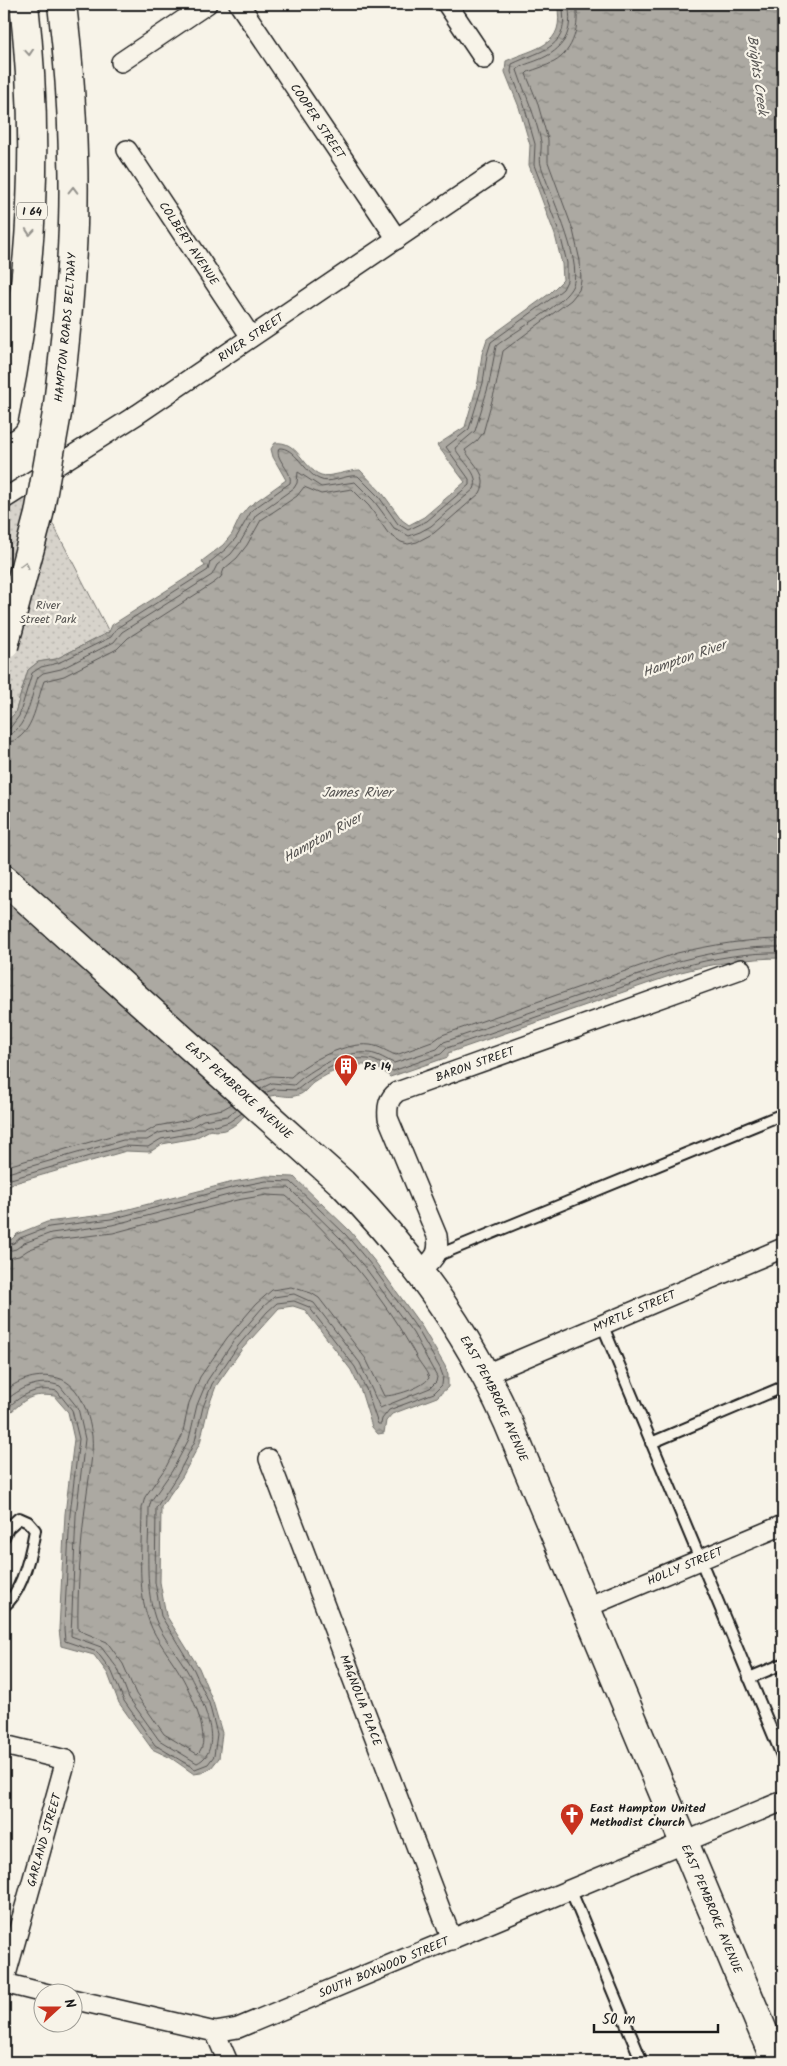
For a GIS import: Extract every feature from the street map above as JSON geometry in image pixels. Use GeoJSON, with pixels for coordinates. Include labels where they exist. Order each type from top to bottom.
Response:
{"type":"FeatureCollection","features":[{"type":"Feature","properties":{"kind":"main road","name":"I 64"},"geometry":{"type":"LineString","coordinates":[[4,417],[24,307],[32,207],[34,134],[24,4]]}},
{"type":"Feature","properties":{"kind":"main road","name":"HAMPTON ROADS BELTWAY"},"geometry":{"type":"LineString","coordinates":[[4,646],[39,514],[57,413],[69,299],[74,156],[62,4]]}},
{"type":"Feature","properties":{"kind":"main road","name":"EAST PEMBROKE AVENUE"},"geometry":{"type":"LineString","coordinates":[[4,879],[317,1159],[428,1264],[460,1330],[486,1374],[587,1607],[776,2062]]}},
{"type":"Feature","properties":{"kind":"street"},"geometry":{"type":"LineString","coordinates":[[121,62],[207,4]]}},
{"type":"Feature","properties":{"kind":"street","name":"COOPER STREET"},"geometry":{"type":"LineString","coordinates":[[239,4],[397,239]]}},
{"type":"Feature","properties":{"kind":"street"},"geometry":{"type":"LineString","coordinates":[[447,4],[484,59]]}},
{"type":"Feature","properties":{"kind":"street","name":"COLBERT AVENUE"},"geometry":{"type":"LineString","coordinates":[[127,150],[251,337]]}},
{"type":"Feature","properties":{"kind":"street","name":"RIVER STREET"},"geometry":{"type":"LineString","coordinates":[[4,500],[138,414],[495,172]]}},
{"type":"Feature","properties":{"kind":"street","name":"BARON STREET"},"geometry":{"type":"LineString","coordinates":[[428,1264],[438,1247],[435,1228],[388,1118],[389,1101],[392,1096],[397,1092],[741,969]]}},
{"type":"Feature","properties":{"kind":"street","name":"MYRTLE STREET"},"geometry":{"type":"LineString","coordinates":[[486,1374],[783,1248]]}},
{"type":"Feature","properties":{"kind":"street","name":"MAGNOLIA PLACE"},"geometry":{"type":"LineString","coordinates":[[270,1459],[452,1940]]}},
{"type":"Feature","properties":{"kind":"street","name":"HOLLY STREET"},"geometry":{"type":"LineString","coordinates":[[587,1607],[783,1525]]}},
{"type":"Feature","properties":{"kind":"street","name":"GARLAND STREET"},"geometry":{"type":"LineString","coordinates":[[4,1745],[66,1760],[4,1982]]}},
{"type":"Feature","properties":{"kind":"street","name":"SOUTH BOXWOOD STREET"},"geometry":{"type":"LineString","coordinates":[[82,2001],[215,2032],[238,2028],[783,1802]]}},
{"type":"Feature","properties":{"kind":"street"},"geometry":{"type":"LineString","coordinates":[[4,1982],[32,1990]]}},
{"type":"Feature","properties":{"kind":"street"},"geometry":{"type":"LineString","coordinates":[[215,2032],[228,2062]]}},
{"type":"Feature","properties":{"kind":"lane"},"geometry":{"type":"LineString","coordinates":[[428,1264],[783,1114]]}},
{"type":"Feature","properties":{"kind":"lane"},"geometry":{"type":"LineString","coordinates":[[602,1324],[783,1758]]}},
{"type":"Feature","properties":{"kind":"lane"},"geometry":{"type":"LineString","coordinates":[[651,1443],[783,1387]]}},
{"type":"Feature","properties":{"kind":"lane"},"geometry":{"type":"LineString","coordinates":[[4,1537],[8,1528],[19,1518],[28,1522],[35,1530],[22,1576],[12,1600],[4,1606]]}},
{"type":"Feature","properties":{"kind":"lane"},"geometry":{"type":"LineString","coordinates":[[749,1678],[783,1664]]}},
{"type":"Feature","properties":{"kind":"lane"},"geometry":{"type":"LineString","coordinates":[[571,1891],[642,2062]]}},
{"type":"Feature","properties":{"kind":"green space","name":"River Street Park"},"geometry":{"type":"Polygon","coordinates":[[[29,478],[109,632],[56,659],[38,662],[28,670],[15,713],[4,725],[4,495],[29,478]]]}},
{"type":"Feature","properties":{"kind":"water","name":"James River"},"geometry":{"type":"Polygon","coordinates":[[[557,4],[783,4],[783,958],[732,962],[681,972],[448,1053],[448,1057],[390,1077],[372,1066],[362,1065],[342,1068],[322,1077],[300,1094],[293,1096],[276,1095],[261,1100],[239,1121],[227,1129],[219,1131],[210,1130],[195,1138],[162,1144],[150,1152],[126,1151],[4,1186],[4,725],[15,713],[28,670],[38,662],[56,659],[109,632],[112,625],[205,566],[202,561],[223,545],[248,507],[286,480],[273,457],[271,449],[275,443],[283,443],[295,450],[309,467],[321,475],[325,476],[360,470],[383,494],[402,520],[409,525],[424,517],[465,482],[437,445],[465,427],[478,382],[482,354],[487,339],[549,294],[563,280],[562,264],[555,235],[529,165],[530,145],[519,107],[505,72],[506,61],[538,48],[553,37],[559,18],[557,4]]]}},
{"type":"Feature","properties":{"kind":"water"},"geometry":{"type":"Polygon","coordinates":[[[266,1176],[294,1177],[350,1231],[376,1263],[422,1327],[445,1366],[448,1375],[448,1387],[437,1397],[392,1414],[386,1421],[384,1433],[378,1434],[372,1427],[361,1391],[351,1370],[305,1310],[293,1306],[279,1308],[242,1349],[216,1386],[208,1408],[200,1443],[182,1477],[161,1507],[160,1582],[166,1615],[199,1668],[213,1702],[222,1733],[219,1758],[211,1768],[194,1774],[171,1758],[152,1749],[119,1703],[108,1674],[94,1655],[61,1646],[59,1629],[65,1514],[74,1439],[68,1412],[54,1396],[31,1397],[4,1417],[4,1241],[47,1222],[110,1214],[233,1182],[266,1176]]]}},
{"type":"Feature","properties":{"kind":"place","name":"Ps 14"},"geometry":{"type":"Point","coordinates":[346,1087]}},
{"type":"Feature","properties":{"kind":"place","name":"East Hampton United Methodist Church"},"geometry":{"type":"Point","coordinates":[572,1836]}},
{"type":"Feature","properties":{"kind":"water label","name":"Brights Creek"},"geometry":{"type":"Point","coordinates":[758,75]}},
{"type":"Feature","properties":{"kind":"water label","name":"Hampton River"},"geometry":{"type":"Point","coordinates":[684,658]}},
{"type":"Feature","properties":{"kind":"water label","name":"Hampton River"},"geometry":{"type":"Point","coordinates":[322,837]}}]}
